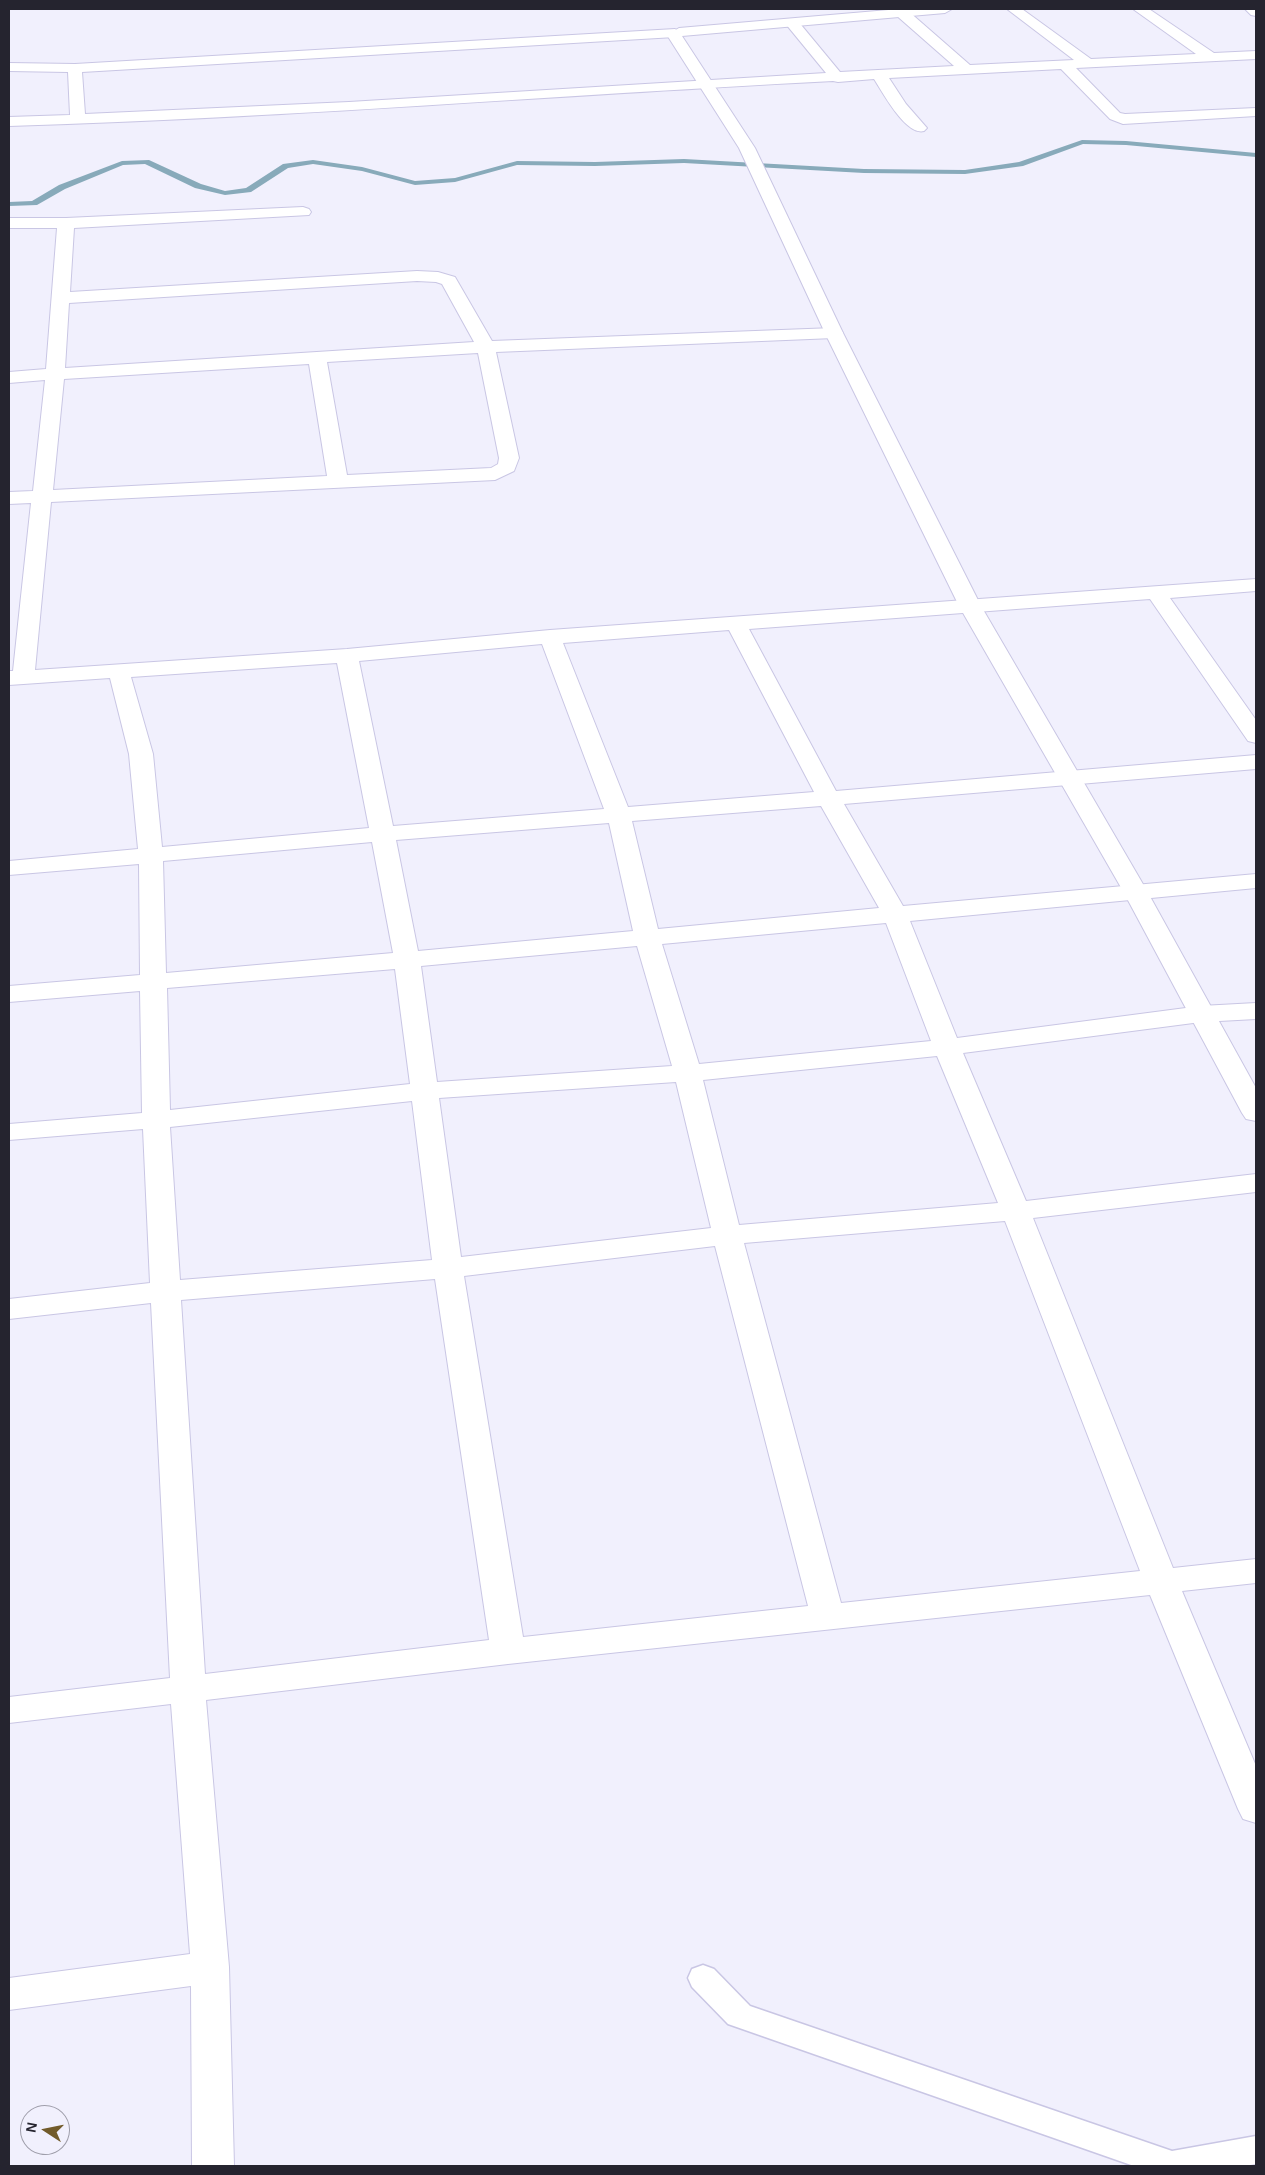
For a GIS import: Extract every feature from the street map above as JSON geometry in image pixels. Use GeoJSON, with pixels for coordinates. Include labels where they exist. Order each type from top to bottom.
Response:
{"type":"FeatureCollection","features":[{"type":"Feature","properties":{"kind":"street"},"geometry":{"type":"LineString","coordinates":[[9,67],[75,68],[675,33],[945,9]]}},
{"type":"Feature","properties":{"kind":"street"},"geometry":{"type":"LineString","coordinates":[[1014,9],[1089,64]]}},
{"type":"Feature","properties":{"kind":"street"},"geometry":{"type":"LineString","coordinates":[[1140,9],[1212,58]]}},
{"type":"Feature","properties":{"kind":"street"},"geometry":{"type":"LineString","coordinates":[[1252,9],[1256,12]]}},
{"type":"Feature","properties":{"kind":"street"},"geometry":{"type":"LineString","coordinates":[[902,13],[967,70]]}},
{"type":"Feature","properties":{"kind":"street"},"geometry":{"type":"LineString","coordinates":[[792,23],[838,78]]}},
{"type":"Feature","properties":{"kind":"street"},"geometry":{"type":"LineString","coordinates":[[675,33],[674,35],[747,148],[834,333],[970,606],[1072,779],[1256,1113]]}},
{"type":"Feature","properties":{"kind":"street"},"geometry":{"type":"LineString","coordinates":[[9,122],[349,106],[705,83],[880,76],[1256,56]]}},
{"type":"Feature","properties":{"kind":"street"},"geometry":{"type":"LineString","coordinates":[[1066,66],[1115,116],[1123,119],[1256,112]]}},
{"type":"Feature","properties":{"kind":"street"},"geometry":{"type":"LineString","coordinates":[[75,68],[78,118]]}},
{"type":"Feature","properties":{"kind":"street"},"geometry":{"type":"LineString","coordinates":[[880,76],[900,107],[919,128]]}},
{"type":"Feature","properties":{"kind":"street"},"geometry":{"type":"LineString","coordinates":[[9,223],[66,224],[303,212]]}},
{"type":"Feature","properties":{"kind":"street"},"geometry":{"type":"LineString","coordinates":[[66,224],[55,374],[41,497],[16,678],[347,656],[550,637],[1256,585]]}},
{"type":"Feature","properties":{"kind":"street"},"geometry":{"type":"LineString","coordinates":[[9,498],[495,474],[507,467],[509,458],[486,347],[448,281],[438,277],[417,276],[62,298]]}},
{"type":"Feature","properties":{"kind":"street"},"geometry":{"type":"LineString","coordinates":[[9,377],[486,347],[834,333]]}},
{"type":"Feature","properties":{"kind":"street"},"geometry":{"type":"LineString","coordinates":[[317,358],[338,482]]}},
{"type":"Feature","properties":{"kind":"street"},"geometry":{"type":"LineString","coordinates":[[1156,593],[1256,736]]}},
{"type":"Feature","properties":{"kind":"street"},"geometry":{"type":"LineString","coordinates":[[736,624],[828,797],[895,914],[947,1047],[1016,1211],[1161,1582],[1256,1809]]}},
{"type":"Feature","properties":{"kind":"street"},"geometry":{"type":"LineString","coordinates":[[550,637],[619,816],[647,937],[688,1073],[727,1235],[828,1617]]}},
{"type":"Feature","properties":{"kind":"street"},"geometry":{"type":"LineString","coordinates":[[347,656],[407,960],[448,1268],[508,1651]]}},
{"type":"Feature","properties":{"kind":"street"},"geometry":{"type":"LineString","coordinates":[[119,672],[141,754],[151,856],[156,1120],[188,1690],[210,1967],[213,2166]]}},
{"type":"Feature","properties":{"kind":"street"},"geometry":{"type":"LineString","coordinates":[[9,868],[382,834],[1072,779],[1256,762]]}},
{"type":"Feature","properties":{"kind":"street"},"geometry":{"type":"LineString","coordinates":[[9,994],[407,960],[1256,881]]}},
{"type":"Feature","properties":{"kind":"street"},"geometry":{"type":"LineString","coordinates":[[9,1132],[156,1120],[425,1091],[688,1073],[947,1047],[1201,1014],[1256,1012]]}},
{"type":"Feature","properties":{"kind":"street"},"geometry":{"type":"LineString","coordinates":[[9,1309],[167,1291],[448,1268],[727,1235],[1016,1211],[1256,1183]]}},
{"type":"Feature","properties":{"kind":"street"},"geometry":{"type":"LineString","coordinates":[[9,1710],[508,1651],[1256,1571]]}},
{"type":"Feature","properties":{"kind":"street"},"geometry":{"type":"LineString","coordinates":[[9,1994],[210,1967]]}},
{"type":"Feature","properties":{"kind":"lane"},"geometry":{"type":"LineString","coordinates":[[703,1978],[740,2015],[892,2070],[1170,2166],[1256,2150]]}},
{"type":"Feature","properties":{"kind":"waterway"},"geometry":{"type":"LineString","coordinates":[[9,204],[34,203],[62,187],[122,163],[146,162],[198,186],[225,193],[248,190],[286,166],[313,162],[362,169],[415,183],[455,180],[517,163],[595,164],[684,161],[864,171],[965,172],[1020,164],[1082,142],[1126,143],[1256,155]]}}]}
